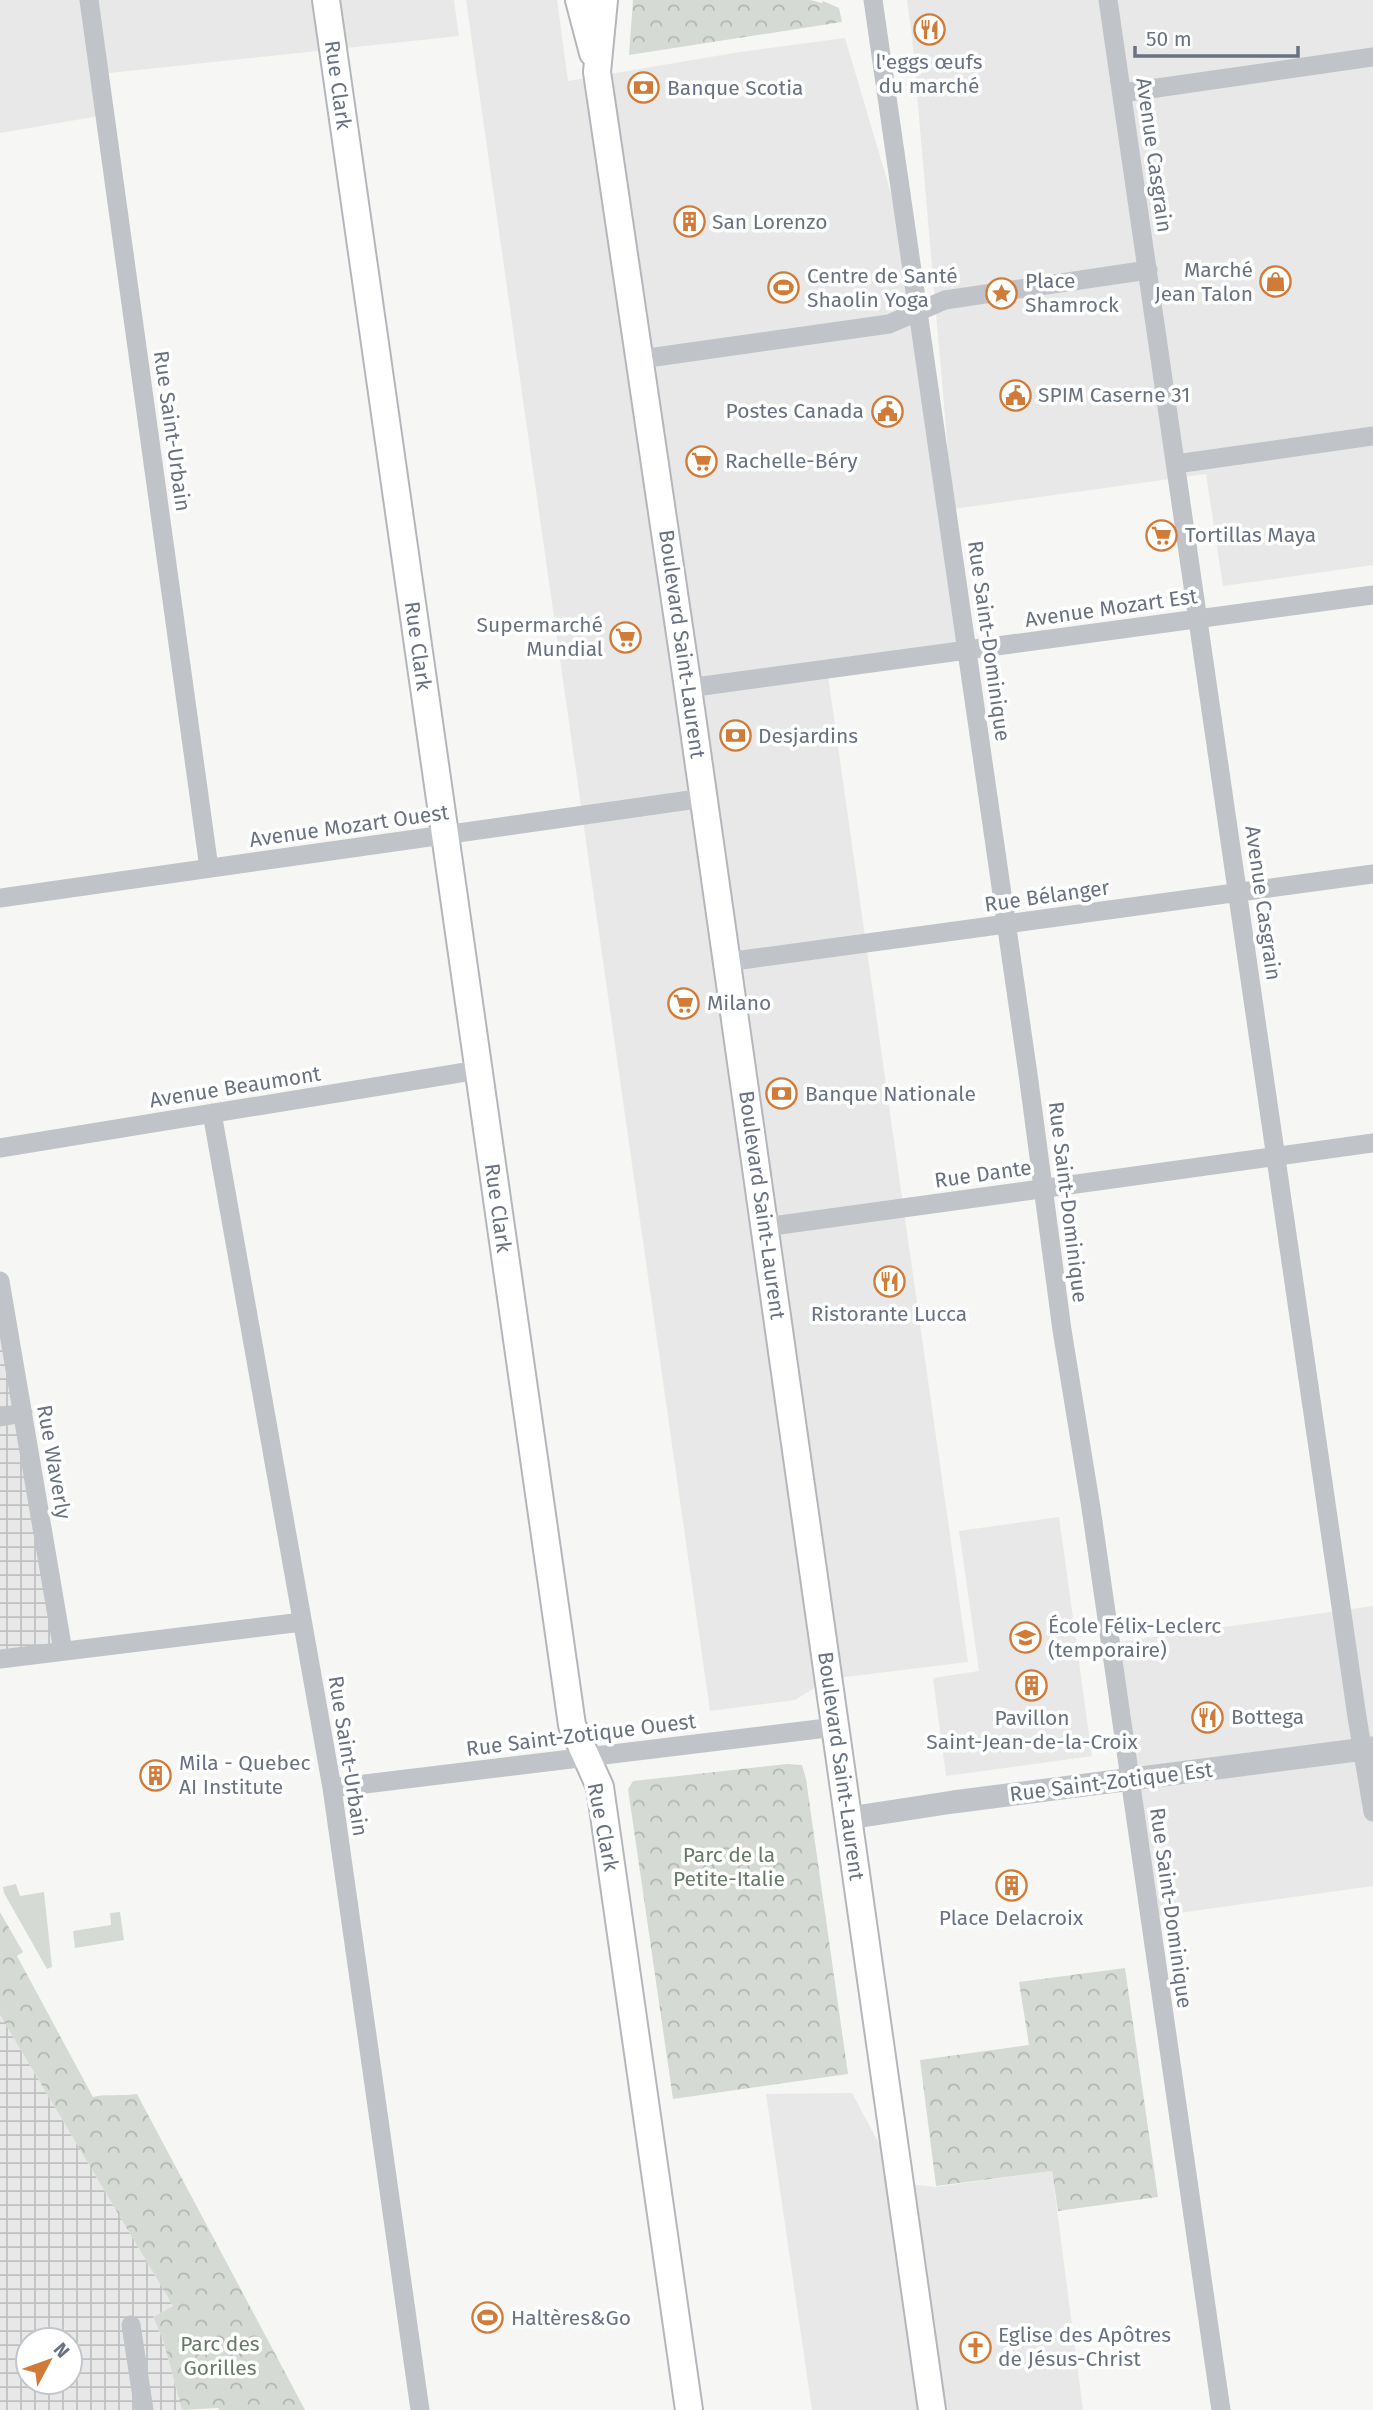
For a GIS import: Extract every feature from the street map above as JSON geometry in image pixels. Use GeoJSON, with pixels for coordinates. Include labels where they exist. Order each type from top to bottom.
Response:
{"type":"FeatureCollection","features":[{"type":"Feature","properties":{"kind":"main road","name":"Rue Clark"},"geometry":{"type":"LineString","coordinates":[[326,0],[572,1725],[600,1787],[689,2410]]}},
{"type":"Feature","properties":{"kind":"main road"},"geometry":{"type":"LineString","coordinates":[[579,0],[597,72]]}},
{"type":"Feature","properties":{"kind":"main road","name":"Boulevard Saint-Laurent"},"geometry":{"type":"LineString","coordinates":[[604,0],[597,72],[704,798],[932,2410]]}},
{"type":"Feature","properties":{"kind":"street","name":"Rue Saint-Urbain"},"geometry":{"type":"LineString","coordinates":[[89,0],[209,868]]}},
{"type":"Feature","properties":{"kind":"street","name":"Rue Saint-Dominique"},"geometry":{"type":"LineString","coordinates":[[873,0],[1007,924],[1042,1189],[1222,2410]]}},
{"type":"Feature","properties":{"kind":"street","name":"Avenue Casgrain"},"geometry":{"type":"LineString","coordinates":[[1108,0],[1276,1156],[1368,1748],[1373,1812]]}},
{"type":"Feature","properties":{"kind":"street"},"geometry":{"type":"LineString","coordinates":[[1122,93],[1373,57]]}},
{"type":"Feature","properties":{"kind":"street"},"geometry":{"type":"LineString","coordinates":[[641,359],[889,324],[945,300],[1148,270]]}},
{"type":"Feature","properties":{"kind":"street"},"geometry":{"type":"LineString","coordinates":[[1176,464],[1373,436]]}},
{"type":"Feature","properties":{"kind":"street","name":"Avenue Mozart Est"},"geometry":{"type":"LineString","coordinates":[[688,688],[1373,595]]}},
{"type":"Feature","properties":{"kind":"street","name":"Avenue Mozart Ouest"},"geometry":{"type":"LineString","coordinates":[[0,898],[704,798]]}},
{"type":"Feature","properties":{"kind":"street","name":"Rue Bélanger"},"geometry":{"type":"LineString","coordinates":[[727,962],[1373,874]]}},
{"type":"Feature","properties":{"kind":"street","name":"Avenue Beaumont"},"geometry":{"type":"LineString","coordinates":[[0,1148],[478,1070]]}},
{"type":"Feature","properties":{"kind":"street","name":"Rue Saint-Urbain"},"geometry":{"type":"LineString","coordinates":[[212,1113],[332,1788],[420,2410]]}},
{"type":"Feature","properties":{"kind":"street","name":"Rue Dante"},"geometry":{"type":"LineString","coordinates":[[765,1227],[1373,1143]]}},
{"type":"Feature","properties":{"kind":"street","name":"Rue Waverly"},"geometry":{"type":"LineString","coordinates":[[0,1281],[63,1651]]}},
{"type":"Feature","properties":{"kind":"street"},"geometry":{"type":"LineString","coordinates":[[0,1417],[23,1413]]}},
{"type":"Feature","properties":{"kind":"street"},"geometry":{"type":"LineString","coordinates":[[0,1659],[302,1622]]}},
{"type":"Feature","properties":{"kind":"street","name":"Rue Saint-Zotique Ouest"},"geometry":{"type":"LineString","coordinates":[[332,1788],[835,1727]]}},
{"type":"Feature","properties":{"kind":"street","name":"Rue Saint-Zotique Est"},"geometry":{"type":"LineString","coordinates":[[849,1818],[1368,1748]]}},
{"type":"Feature","properties":{"kind":"street"},"geometry":{"type":"LineString","coordinates":[[131,2325],[144,2410]]}},
{"type":"Feature","properties":{"kind":"shaded area"},"geometry":{"type":"Polygon","coordinates":[[[0,0],[454,0],[459,36],[100,74],[105,115],[0,133],[0,0]]]}},
{"type":"Feature","properties":{"kind":"shaded area"},"geometry":{"type":"Polygon","coordinates":[[[466,0],[557,0],[568,81],[740,52],[845,38],[919,288],[968,650],[827,669],[968,1662],[829,1679],[795,1700],[710,1711],[466,0]]]}},
{"type":"Feature","properties":{"kind":"shaded area"},"geometry":{"type":"Polygon","coordinates":[[[907,0],[1373,0],[1373,565],[1223,586],[1206,474],[953,509],[907,0]]]}},
{"type":"Feature","properties":{"kind":"shaded area"},"geometry":{"type":"Polygon","coordinates":[[[0,1281],[63,1651],[0,1659],[0,1281]]]}},
{"type":"Feature","properties":{"kind":"shaded area","name":"École Félix-Leclerc (temporaire)"},"geometry":{"type":"Polygon","coordinates":[[[1059,1517],[1092,1756],[946,1776],[933,1678],[979,1671],[959,1531],[1059,1517]]]}},
{"type":"Feature","properties":{"kind":"shaded area"},"geometry":{"type":"Polygon","coordinates":[[[1373,1606],[1373,1886],[1150,1917],[1110,1643],[1373,1606]]]}},
{"type":"Feature","properties":{"kind":"shaded area"},"geometry":{"type":"Polygon","coordinates":[[[0,2015],[173,2306],[153,2317],[163,2340],[182,2410],[0,2410],[0,2015]]]}},
{"type":"Feature","properties":{"kind":"shaded area"},"geometry":{"type":"Polygon","coordinates":[[[852,2093],[900,2183],[935,2187],[1052,2171],[1083,2410],[812,2410],[766,2094],[852,2093]]]}},
{"type":"Feature","properties":{"kind":"green space"},"geometry":{"type":"Polygon","coordinates":[[[633,0],[823,1],[839,8],[842,22],[629,55],[633,0]]]}},
{"type":"Feature","properties":{"kind":"green space","name":"Parc de la Petite-Italie"},"geometry":{"type":"Polygon","coordinates":[[[787,1764],[802,1765],[806,1779],[848,2074],[673,2099],[628,1789],[633,1781],[787,1764]]]}},
{"type":"Feature","properties":{"kind":"green space"},"geometry":{"type":"Polygon","coordinates":[[[16,1884],[20,1896],[44,1892],[52,1967],[47,1969],[4,1893],[3,1887],[16,1884]]]}},
{"type":"Feature","properties":{"kind":"green space","name":"Parc des Gorilles"},"geometry":{"type":"Polygon","coordinates":[[[0,1912],[23,1952],[17,1956],[93,2097],[137,2094],[305,2410],[182,2410],[163,2340],[153,2317],[173,2306],[0,2015],[0,1912]]]}},
{"type":"Feature","properties":{"kind":"green space"},"geometry":{"type":"Polygon","coordinates":[[[120,1912],[124,1940],[75,1948],[73,1931],[111,1925],[110,1913],[120,1912]]]}},
{"type":"Feature","properties":{"kind":"green space"},"geometry":{"type":"Polygon","coordinates":[[[1125,1968],[1158,2197],[1058,2211],[1052,2171],[936,2186],[920,2060],[1029,2045],[1019,1982],[1125,1968]]]}},
{"type":"Feature","properties":{"kind":"place","name":"l'eggs œufs du marché"},"geometry":{"type":"Point","coordinates":[929,30]}},
{"type":"Feature","properties":{"kind":"place","name":"Banque Scotia"},"geometry":{"type":"Point","coordinates":[644,88]}},
{"type":"Feature","properties":{"kind":"place","name":"San Lorenzo"},"geometry":{"type":"Point","coordinates":[689,222]}},
{"type":"Feature","properties":{"kind":"place","name":"Marché Jean Talon"},"geometry":{"type":"Point","coordinates":[1276,282]}},
{"type":"Feature","properties":{"kind":"place","name":"Centre de Santé Shaolin Yoga"},"geometry":{"type":"Point","coordinates":[784,288]}},
{"type":"Feature","properties":{"kind":"place","name":"Place Shamrock"},"geometry":{"type":"Point","coordinates":[1002,293]}},
{"type":"Feature","properties":{"kind":"place","name":"SPIM Caserne 31"},"geometry":{"type":"Point","coordinates":[1015,395]}},
{"type":"Feature","properties":{"kind":"place","name":"Postes Canada"},"geometry":{"type":"Point","coordinates":[887,411]}},
{"type":"Feature","properties":{"kind":"place","name":"Rachelle-Béry"},"geometry":{"type":"Point","coordinates":[702,461]}},
{"type":"Feature","properties":{"kind":"place","name":"Tortillas Maya"},"geometry":{"type":"Point","coordinates":[1162,535]}},
{"type":"Feature","properties":{"kind":"place","name":"Supermarché Mundial"},"geometry":{"type":"Point","coordinates":[626,637]}},
{"type":"Feature","properties":{"kind":"place","name":"Desjardins"},"geometry":{"type":"Point","coordinates":[735,736]}},
{"type":"Feature","properties":{"kind":"place","name":"Milano"},"geometry":{"type":"Point","coordinates":[684,1003]}},
{"type":"Feature","properties":{"kind":"place","name":"Banque Nationale"},"geometry":{"type":"Point","coordinates":[782,1094]}},
{"type":"Feature","properties":{"kind":"place","name":"Ristorante Lucca"},"geometry":{"type":"Point","coordinates":[889,1282]}},
{"type":"Feature","properties":{"kind":"place","name":"École Félix-Leclerc (temporaire)"},"geometry":{"type":"Point","coordinates":[1025,1638]}},
{"type":"Feature","properties":{"kind":"place","name":"Pavillon Saint-Jean-de-la-Croix"},"geometry":{"type":"Point","coordinates":[1032,1686]}},
{"type":"Feature","properties":{"kind":"place","name":"Bottega"},"geometry":{"type":"Point","coordinates":[1208,1717]}},
{"type":"Feature","properties":{"kind":"place","name":"Mila - Quebec AI Institute"},"geometry":{"type":"Point","coordinates":[156,1775]}},
{"type":"Feature","properties":{"kind":"place","name":"Place Delacroix"},"geometry":{"type":"Point","coordinates":[1011,1886]}},
{"type":"Feature","properties":{"kind":"place","name":"Haltères&Go"},"geometry":{"type":"Point","coordinates":[488,2318]}},
{"type":"Feature","properties":{"kind":"place","name":"Eglise des Apôtres de Jésus-Christ"},"geometry":{"type":"Point","coordinates":[975,2347]}}]}
